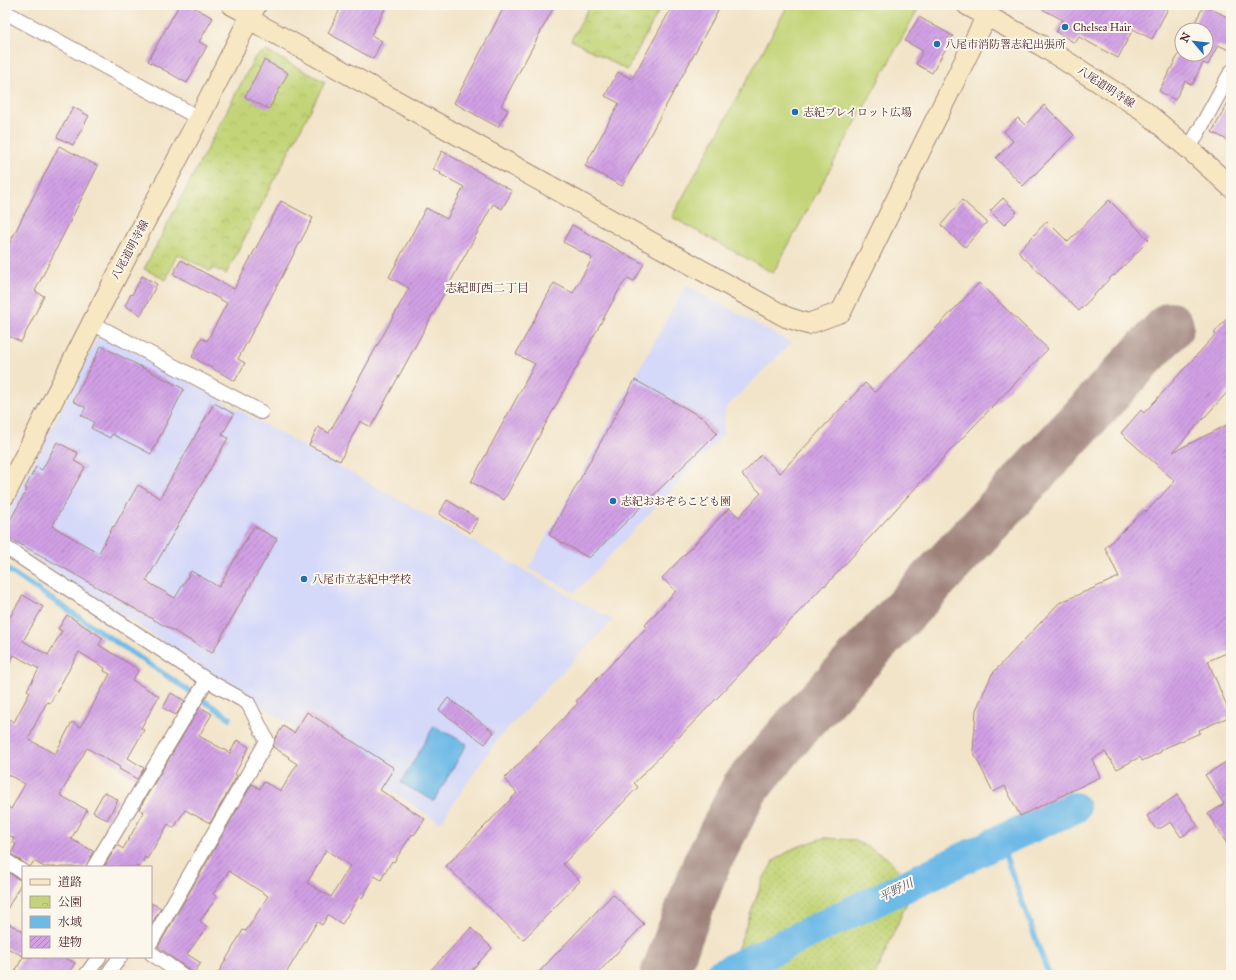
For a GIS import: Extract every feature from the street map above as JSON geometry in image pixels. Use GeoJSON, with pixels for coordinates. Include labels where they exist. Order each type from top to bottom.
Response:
{"type":"FeatureCollection","features":[{"type":"Feature","properties":{"kind":"street"},"geometry":{"type":"LineString","coordinates":[[232,5],[252,13],[786,317],[808,324],[841,312],[987,15]]}},
{"type":"Feature","properties":{"kind":"street","name":"八尾道明寺線"},"geometry":{"type":"LineString","coordinates":[[968,5],[1042,46],[1142,110],[1189,149],[1231,187]]}},
{"type":"Feature","properties":{"kind":"street"},"geometry":{"type":"LineString","coordinates":[[5,12],[199,118]]}},
{"type":"Feature","properties":{"kind":"street","name":"八尾道明寺線"},"geometry":{"type":"LineString","coordinates":[[5,495],[252,13]]}},
{"type":"Feature","properties":{"kind":"street"},"geometry":{"type":"LineString","coordinates":[[1189,149],[1231,72]]}},
{"type":"Feature","properties":{"kind":"street"},"geometry":{"type":"LineString","coordinates":[[92,323],[261,412]]}},
{"type":"Feature","properties":{"kind":"street"},"geometry":{"type":"LineString","coordinates":[[5,547],[207,680],[248,703],[267,741],[152,940]]}},
{"type":"Feature","properties":{"kind":"street"},"geometry":{"type":"LineString","coordinates":[[95,866],[207,680]]}},
{"type":"Feature","properties":{"kind":"street"},"geometry":{"type":"LineString","coordinates":[[5,860],[22,871]]}},
{"type":"Feature","properties":{"kind":"street"},"geometry":{"type":"LineString","coordinates":[[152,954],[182,975]]}},
{"type":"Feature","properties":{"kind":"street"},"geometry":{"type":"LineString","coordinates":[[86,975],[98,958]]}},
{"type":"Feature","properties":{"kind":"street"},"geometry":{"type":"LineString","coordinates":[[107,975],[119,958]]}},
{"type":"Feature","properties":{"kind":"shaded area","name":"志紀おおぞらこども園"},"geometry":{"type":"Polygon","coordinates":[[[686,285],[791,343],[725,409],[723,435],[575,593],[529,568],[686,285]]]}},
{"type":"Feature","properties":{"kind":"shaded area","name":"八尾市立志紀中学校"},"geometry":{"type":"Polygon","coordinates":[[[100,332],[613,620],[498,738],[440,823],[5,538],[5,520],[100,332]]]}},
{"type":"Feature","properties":{"kind":"green space"},"geometry":{"type":"Polygon","coordinates":[[[590,5],[662,5],[627,70],[571,40],[590,5]]]}},
{"type":"Feature","properties":{"kind":"green space","name":"志紀プレイロット広場"},"geometry":{"type":"Polygon","coordinates":[[[788,5],[914,5],[919,7],[773,273],[672,217],[788,5]]]}},
{"type":"Feature","properties":{"kind":"green space"},"geometry":{"type":"Polygon","coordinates":[[[266,51],[325,82],[226,274],[214,268],[210,271],[177,254],[166,280],[144,269],[255,57],[266,51]]]}},
{"type":"Feature","properties":{"kind":"green space"},"geometry":{"type":"Polygon","coordinates":[[[824,838],[854,840],[886,857],[903,875],[909,889],[908,900],[875,975],[728,975],[764,877],[774,861],[794,848],[824,838]]]}},
{"type":"Feature","properties":{"kind":"water"},"geometry":{"type":"Polygon","coordinates":[[[434,726],[467,744],[434,801],[401,783],[434,726]]]}},
{"type":"Feature","properties":{"kind":"building"},"geometry":{"type":"Polygon","coordinates":[[[179,5],[190,5],[213,18],[199,42],[207,46],[187,83],[148,61],[179,5]]]}},
{"type":"Feature","properties":{"kind":"building"},"geometry":{"type":"Polygon","coordinates":[[[342,5],[387,5],[371,35],[382,41],[373,59],[328,33],[342,5]]]}},
{"type":"Feature","properties":{"kind":"building"},"geometry":{"type":"Polygon","coordinates":[[[505,5],[555,5],[501,106],[508,110],[498,127],[454,103],[505,5]]]}},
{"type":"Feature","properties":{"kind":"building"},"geometry":{"type":"Polygon","coordinates":[[[673,5],[721,5],[622,186],[585,166],[619,103],[605,96],[618,72],[632,79],[673,5]]]}},
{"type":"Feature","properties":{"kind":"building"},"geometry":{"type":"Polygon","coordinates":[[[1034,5],[1170,5],[1152,39],[1133,29],[1118,58],[1079,37],[1075,43],[1056,32],[1063,20],[1034,5]]]}},
{"type":"Feature","properties":{"kind":"building"},"geometry":{"type":"Polygon","coordinates":[[[1204,5],[1231,19],[1231,51],[1218,45],[1214,53],[1214,22],[1195,22],[1204,5]]]}},
{"type":"Feature","properties":{"kind":"building"},"geometry":{"type":"Polygon","coordinates":[[[919,17],[953,36],[932,73],[916,64],[923,51],[905,41],[919,17]]]}},
{"type":"Feature","properties":{"kind":"building"},"geometry":{"type":"Polygon","coordinates":[[[264,60],[288,73],[269,109],[245,97],[264,60]]]}},
{"type":"Feature","properties":{"kind":"building"},"geometry":{"type":"Polygon","coordinates":[[[1175,62],[1210,62],[1208,65],[1203,63],[1192,85],[1185,81],[1175,100],[1159,91],[1175,62]]]}},
{"type":"Feature","properties":{"kind":"building"},"geometry":{"type":"Polygon","coordinates":[[[1231,97],[1231,142],[1212,132],[1231,97]]]}},
{"type":"Feature","properties":{"kind":"building"},"geometry":{"type":"Polygon","coordinates":[[[1044,105],[1074,135],[1023,186],[996,158],[1013,141],[1004,131],[1018,118],[1025,125],[1044,105]]]}},
{"type":"Feature","properties":{"kind":"building"},"geometry":{"type":"Polygon","coordinates":[[[73,107],[89,116],[73,145],[57,137],[73,107]]]}},
{"type":"Feature","properties":{"kind":"building"},"geometry":{"type":"Polygon","coordinates":[[[59,146],[98,166],[35,291],[44,296],[21,342],[5,334],[5,252],[59,146]]]}},
{"type":"Feature","properties":{"kind":"building"},"geometry":{"type":"Polygon","coordinates":[[[442,151],[512,191],[502,209],[493,204],[371,427],[360,421],[340,461],[309,445],[318,427],[329,433],[409,288],[389,277],[426,208],[447,219],[464,187],[433,169],[442,151]]]}},
{"type":"Feature","properties":{"kind":"building"},"geometry":{"type":"Polygon","coordinates":[[[1003,198],[1017,212],[1004,225],[990,211],[1003,198]]]}},
{"type":"Feature","properties":{"kind":"building"},"geometry":{"type":"Polygon","coordinates":[[[962,200],[987,222],[965,247],[941,225],[962,200]]]}},
{"type":"Feature","properties":{"kind":"building"},"geometry":{"type":"Polygon","coordinates":[[[1109,200],[1149,240],[1079,311],[1018,252],[1047,221],[1068,242],[1109,200]]]}},
{"type":"Feature","properties":{"kind":"building"},"geometry":{"type":"Polygon","coordinates":[[[281,201],[313,218],[238,359],[245,363],[235,381],[192,357],[201,338],[207,341],[227,303],[173,274],[181,260],[234,289],[281,201]]]}},
{"type":"Feature","properties":{"kind":"building"},"geometry":{"type":"Polygon","coordinates":[[[572,225],[644,264],[634,281],[628,278],[620,288],[504,500],[471,482],[535,364],[516,354],[554,283],[573,293],[592,259],[591,257],[563,242],[572,225]]]}},
{"type":"Feature","properties":{"kind":"building"},"geometry":{"type":"Polygon","coordinates":[[[142,276],[157,284],[141,315],[125,306],[142,276]]]}},
{"type":"Feature","properties":{"kind":"building"},"geometry":{"type":"Polygon","coordinates":[[[979,283],[1048,349],[944,457],[825,586],[824,585],[634,783],[638,787],[563,864],[580,881],[523,940],[446,866],[517,793],[504,779],[578,703],[576,701],[647,627],[645,625],[676,591],[662,578],[729,508],[739,517],[761,493],[742,475],[761,455],[780,473],[865,383],[875,392],[979,283]]]}},
{"type":"Feature","properties":{"kind":"building"},"geometry":{"type":"Polygon","coordinates":[[[1231,314],[1231,388],[1173,452],[1231,423],[1231,651],[1208,661],[1231,716],[1199,730],[1200,733],[1160,750],[1161,752],[1142,761],[1140,757],[1117,769],[1105,752],[1092,759],[1100,777],[1020,816],[1005,786],[993,792],[973,751],[976,710],[992,674],[1059,603],[1119,577],[1105,548],[1145,510],[1146,512],[1175,481],[1121,433],[1141,410],[1144,413],[1216,334],[1214,333],[1231,314]]]}},
{"type":"Feature","properties":{"kind":"building"},"geometry":{"type":"Polygon","coordinates":[[[101,346],[184,389],[151,454],[112,434],[110,438],[91,428],[94,422],[81,415],[86,408],[73,401],[101,346]]]}},
{"type":"Feature","properties":{"kind":"building"},"geometry":{"type":"Polygon","coordinates":[[[635,380],[705,419],[717,433],[589,558],[549,535],[635,380]]]}},
{"type":"Feature","properties":{"kind":"building"},"geometry":{"type":"Polygon","coordinates":[[[214,403],[234,414],[222,435],[228,438],[146,581],[175,598],[191,571],[219,587],[254,526],[277,539],[212,653],[5,536],[5,530],[27,489],[25,488],[36,467],[42,470],[57,442],[78,453],[74,461],[85,467],[52,526],[99,553],[113,526],[114,527],[138,485],[160,498],[214,403]]]}},
{"type":"Feature","properties":{"kind":"building"},"geometry":{"type":"Polygon","coordinates":[[[447,500],[478,519],[470,533],[439,514],[447,500]]]}},
{"type":"Feature","properties":{"kind":"building"},"geometry":{"type":"Polygon","coordinates":[[[23,595],[43,607],[23,641],[48,655],[62,631],[58,629],[67,615],[103,638],[99,645],[139,670],[132,680],[159,696],[141,728],[144,730],[128,758],[144,768],[137,779],[119,769],[120,767],[87,748],[60,795],[87,810],[71,839],[93,851],[86,866],[42,866],[34,861],[31,866],[29,866],[11,854],[16,844],[12,842],[14,838],[5,833],[5,805],[11,809],[25,784],[5,773],[5,716],[14,722],[30,692],[27,690],[39,669],[14,655],[5,671],[5,625],[23,595]],[[79,652],[50,703],[47,702],[28,739],[55,754],[72,722],[80,727],[84,721],[110,674],[104,671],[105,668],[79,652]]]}},
{"type":"Feature","properties":{"kind":"building"},"geometry":{"type":"Polygon","coordinates":[[[171,693],[185,701],[176,715],[163,708],[171,693]]]}},
{"type":"Feature","properties":{"kind":"building"},"geometry":{"type":"Polygon","coordinates":[[[448,698],[494,732],[485,744],[439,710],[448,698]]]}},
{"type":"Feature","properties":{"kind":"building"},"geometry":{"type":"Polygon","coordinates":[[[200,707],[212,714],[199,736],[230,753],[237,740],[249,747],[235,774],[237,776],[210,823],[185,810],[174,828],[168,824],[147,859],[145,857],[140,866],[105,866],[117,845],[123,849],[144,812],[139,809],[200,707]]]}},
{"type":"Feature","properties":{"kind":"building"},"geometry":{"type":"Polygon","coordinates":[[[307,712],[394,768],[380,790],[425,819],[414,835],[412,834],[394,862],[392,861],[381,880],[375,876],[362,898],[359,896],[342,924],[328,915],[322,925],[317,922],[285,975],[217,975],[243,930],[246,931],[268,896],[229,871],[213,894],[217,897],[200,921],[207,927],[187,954],[201,963],[193,974],[158,947],[252,784],[260,789],[264,782],[281,791],[297,764],[273,747],[275,739],[283,726],[294,733],[307,712]],[[326,850],[307,883],[331,897],[350,866],[326,850]]]}},
{"type":"Feature","properties":{"kind":"building"},"geometry":{"type":"Polygon","coordinates":[[[1231,759],[1231,850],[1208,814],[1224,804],[1205,775],[1231,759]]]}},
{"type":"Feature","properties":{"kind":"building"},"geometry":{"type":"Polygon","coordinates":[[[104,792],[118,800],[107,820],[93,812],[104,792]]]}},
{"type":"Feature","properties":{"kind":"building"},"geometry":{"type":"Polygon","coordinates":[[[1177,795],[1198,826],[1181,837],[1171,822],[1161,828],[1155,828],[1147,816],[1177,795]]]}},
{"type":"Feature","properties":{"kind":"building"},"geometry":{"type":"Polygon","coordinates":[[[5,870],[18,879],[22,880],[22,882],[5,913],[5,870]]]}},
{"type":"Feature","properties":{"kind":"building"},"geometry":{"type":"Polygon","coordinates":[[[613,894],[644,924],[596,975],[536,975],[613,894]]]}},
{"type":"Feature","properties":{"kind":"building"},"geometry":{"type":"Polygon","coordinates":[[[152,904],[161,908],[152,923],[152,904]]]}},
{"type":"Feature","properties":{"kind":"building"},"geometry":{"type":"Polygon","coordinates":[[[5,922],[22,930],[22,956],[5,947],[5,922]]]}},
{"type":"Feature","properties":{"kind":"building"},"geometry":{"type":"Polygon","coordinates":[[[471,928],[492,948],[467,975],[426,975],[471,928]]]}},
{"type":"Feature","properties":{"kind":"building"},"geometry":{"type":"Polygon","coordinates":[[[22,958],[66,958],[75,963],[68,975],[13,975],[22,958]]]}},
{"type":"Feature","properties":{"kind":"waterway"},"geometry":{"type":"LineString","coordinates":[[5,568],[230,718]]}},
{"type":"Feature","properties":{"kind":"waterway","name":"平野川"},"geometry":{"type":"LineString","coordinates":[[720,975],[1000,841],[1074,808]]}},
{"type":"Feature","properties":{"kind":"waterway"},"geometry":{"type":"LineString","coordinates":[[1000,841],[1049,975]]}},
{"type":"Feature","properties":{"kind":"taxiway"},"geometry":{"type":"LineString","coordinates":[[664,975],[706,865],[745,788],[799,724],[1170,326]]}},
{"type":"Feature","properties":{"kind":"place","name":"Chelsea Hair"},"geometry":{"type":"Point","coordinates":[1065,27]}},
{"type":"Feature","properties":{"kind":"place","name":"八尾市消防署志紀出張所"},"geometry":{"type":"Point","coordinates":[937,44]}},
{"type":"Feature","properties":{"kind":"place","name":"志紀プレイロット広場"},"geometry":{"type":"Point","coordinates":[795,112]}},
{"type":"Feature","properties":{"kind":"place","name":"志紀おおぞらこども園"},"geometry":{"type":"Point","coordinates":[613,501]}},
{"type":"Feature","properties":{"kind":"place","name":"八尾市立志紀中学校"},"geometry":{"type":"Point","coordinates":[304,579]}},
{"type":"Feature","properties":{"kind":"district","name":"志紀町西二丁目"},"geometry":{"type":"Point","coordinates":[487,288]}}]}
